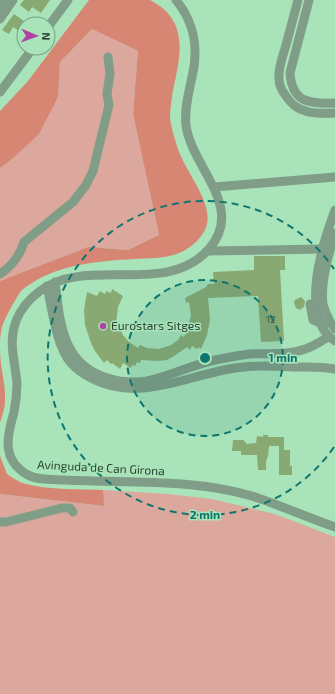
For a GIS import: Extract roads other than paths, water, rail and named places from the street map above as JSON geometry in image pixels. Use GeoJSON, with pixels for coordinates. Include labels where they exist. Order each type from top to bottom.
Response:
{"type":"FeatureCollection","features":[{"type":"Feature","properties":{"kind":"street"},"geometry":{"type":"LineString","coordinates":[[0,6],[4,0]]}},
{"type":"Feature","properties":{"kind":"street"},"geometry":{"type":"LineString","coordinates":[[0,19],[13,0]]}},
{"type":"Feature","properties":{"kind":"street"},"geometry":{"type":"LineString","coordinates":[[56,16],[68,0]]}},
{"type":"Feature","properties":{"kind":"street","name":"Avinguda de Can Girona"},"geometry":{"type":"LineString","coordinates":[[176,0],[191,27],[195,45],[195,62],[186,104],[186,123],[190,141],[214,187],[220,205],[222,222],[217,237],[207,251],[185,265],[161,273],[78,277],[51,284],[33,297],[23,308],[15,323],[12,337],[12,352],[17,382],[17,394],[7,441],[10,457],[21,470],[29,476],[39,479],[182,484],[231,491],[256,497],[335,527]]}},
{"type":"Feature","properties":{"kind":"street"},"geometry":{"type":"LineString","coordinates":[[298,0],[281,63],[279,78],[282,90],[292,104],[300,110],[318,114],[335,113]]}},
{"type":"Feature","properties":{"kind":"street"},"geometry":{"type":"LineString","coordinates":[[309,0],[290,73],[292,88],[298,96],[306,101],[315,104],[335,103]]}},
{"type":"Feature","properties":{"kind":"street"},"geometry":{"type":"LineString","coordinates":[[0,92],[27,56]]}},
{"type":"Feature","properties":{"kind":"street"},"geometry":{"type":"LineString","coordinates":[[0,274],[15,260],[21,251],[24,242],[73,202],[86,185],[93,171],[104,131],[109,105],[107,94],[110,74],[108,57]]}},
{"type":"Feature","properties":{"kind":"street"},"geometry":{"type":"LineString","coordinates":[[214,187],[335,177]]}},
{"type":"Feature","properties":{"kind":"street"},"geometry":{"type":"LineString","coordinates":[[335,210],[319,249],[311,281],[311,312],[313,320],[335,329]]}},
{"type":"Feature","properties":{"kind":"street"},"geometry":{"type":"LineString","coordinates":[[335,233],[327,261],[323,303],[327,316],[335,329]]}},
{"type":"Feature","properties":{"kind":"street"},"geometry":{"type":"LineString","coordinates":[[207,251],[319,249]]}},
{"type":"Feature","properties":{"kind":"street"},"geometry":{"type":"LineString","coordinates":[[51,284],[64,337],[75,358],[85,367],[98,375],[113,380],[125,382],[147,380],[220,358],[249,354],[288,353],[309,348],[332,339],[321,324],[316,308],[315,293],[319,249]]}},
{"type":"Feature","properties":{"kind":"street"},"geometry":{"type":"LineString","coordinates":[[51,284],[59,342],[70,363],[83,374],[99,382],[118,388],[133,389],[155,387],[176,383],[208,373],[231,368],[273,366],[335,369]]}},
{"type":"Feature","properties":{"kind":"street"},"geometry":{"type":"LineString","coordinates":[[0,522],[6,522],[62,508],[70,508],[73,512]]}},
{"type":"Feature","properties":{"kind":"place","name":"Eurostars Sitges"},"geometry":{"type":"Point","coordinates":[103,326]}}]}
